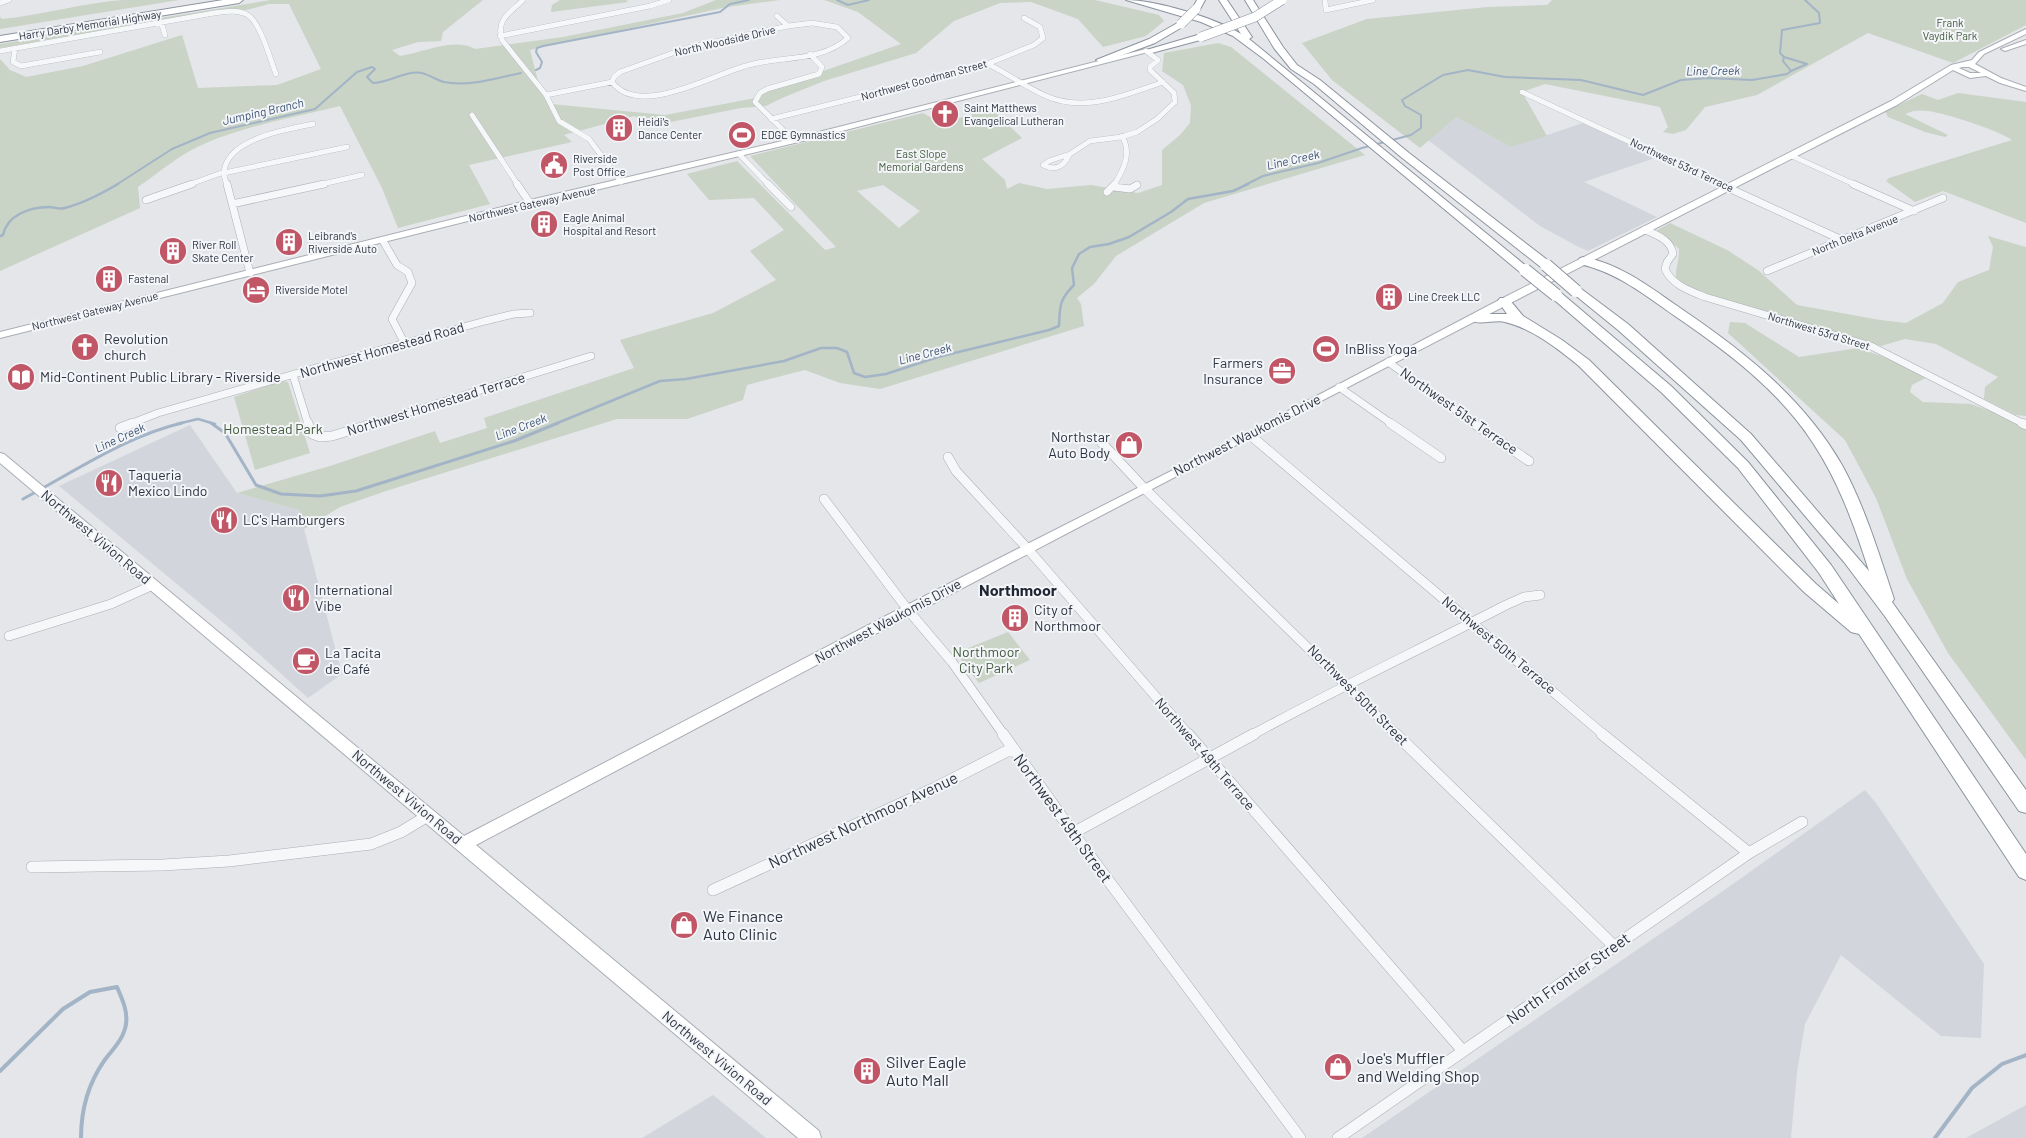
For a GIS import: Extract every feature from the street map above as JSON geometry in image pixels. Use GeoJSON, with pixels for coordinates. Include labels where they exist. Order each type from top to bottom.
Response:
{"type":"FeatureCollection","features":[{"type":"Feature","properties":{"kind":"highway","name":"Harry Darby Memorial Highway"},"geometry":{"type":"LineString","coordinates":[[0,32],[200,0]]}},
{"type":"Feature","properties":{"kind":"highway","name":"Harry Darby Memorial Highway"},"geometry":{"type":"LineString","coordinates":[[0,39],[239,0]]}},
{"type":"Feature","properties":{"kind":"highway"},"geometry":{"type":"LineString","coordinates":[[1130,0],[1204,20],[1236,34],[1267,57],[1386,157],[1556,295],[1666,389],[1743,465],[1825,570],[2026,871]]}},
{"type":"Feature","properties":{"kind":"highway"},"geometry":{"type":"LineString","coordinates":[[1101,60],[1152,41],[1181,24],[1196,9],[1201,0]]}},
{"type":"Feature","properties":{"kind":"highway"},"geometry":{"type":"LineString","coordinates":[[1223,0],[1244,33],[1267,57]]}},
{"type":"Feature","properties":{"kind":"highway"},"geometry":{"type":"LineString","coordinates":[[1249,0],[1278,48],[1294,67],[1317,82],[1405,155],[1623,327],[1746,437],[1850,558],[2026,805]]}},
{"type":"Feature","properties":{"kind":"highway"},"geometry":{"type":"LineString","coordinates":[[1268,0],[1273,21],[1286,45],[1317,82]]}},
{"type":"Feature","properties":{"kind":"highway"},"geometry":{"type":"LineString","coordinates":[[1146,51],[1201,37],[1255,17],[1282,0]]}},
{"type":"Feature","properties":{"kind":"highway"},"geometry":{"type":"LineString","coordinates":[[1606,249],[1606,260],[1614,268],[1732,350],[1786,400],[1817,437],[1834,465],[1864,532],[1890,612]]}},
{"type":"Feature","properties":{"kind":"highway"},"geometry":{"type":"LineString","coordinates":[[1584,261],[1596,262],[1614,268]]}},
{"type":"Feature","properties":{"kind":"highway"},"geometry":{"type":"LineString","coordinates":[[1504,301],[1507,308],[1584,363],[1810,588],[1872,642]]}},
{"type":"Feature","properties":{"kind":"highway"},"geometry":{"type":"LineString","coordinates":[[1474,318],[1502,317],[1528,324]]}},
{"type":"Feature","properties":{"kind":"main road"},"geometry":{"type":"LineString","coordinates":[[1928,85],[1954,67],[1975,62],[1981,54],[2026,31]]}},
{"type":"Feature","properties":{"kind":"main road"},"geometry":{"type":"LineString","coordinates":[[1928,85],[1957,76],[1984,75],[1986,66],[2005,48],[2026,42]]}},
{"type":"Feature","properties":{"kind":"main road","name":"Northwest Gateway Avenue"},"geometry":{"type":"LineString","coordinates":[[0,334],[383,241],[530,203],[739,154],[1146,51]]}},
{"type":"Feature","properties":{"kind":"main road","name":"Northwest Gateway Avenue"},"geometry":{"type":"LineString","coordinates":[[1063,72],[1101,60]]}},
{"type":"Feature","properties":{"kind":"main road"},"geometry":{"type":"LineString","coordinates":[[1964,65],[1986,66],[2000,80],[2026,91]]}},
{"type":"Feature","properties":{"kind":"main road"},"geometry":{"type":"LineString","coordinates":[[1954,67],[1960,72],[2026,91]]}},
{"type":"Feature","properties":{"kind":"main road","name":"Northwest Waukomis Drive"},"geometry":{"type":"LineString","coordinates":[[462,844],[1504,301],[1792,156],[1821,139],[1928,85]]}},
{"type":"Feature","properties":{"kind":"main road","name":"Northwest Vivion Road"},"geometry":{"type":"LineString","coordinates":[[0,457],[812,1138]]}},
{"type":"Feature","properties":{"kind":"street"},"geometry":{"type":"LineString","coordinates":[[0,3],[9,0]]}},
{"type":"Feature","properties":{"kind":"street"},"geometry":{"type":"LineString","coordinates":[[524,0],[501,22],[500,36],[508,49],[546,95],[560,121],[585,136],[621,182]]}},
{"type":"Feature","properties":{"kind":"street"},"geometry":{"type":"LineString","coordinates":[[500,36],[650,6],[669,0]]}},
{"type":"Feature","properties":{"kind":"street"},"geometry":{"type":"LineString","coordinates":[[1325,0],[1326,10],[1373,0]]}},
{"type":"Feature","properties":{"kind":"street"},"geometry":{"type":"LineString","coordinates":[[0,51],[161,22],[237,12],[246,13],[255,21],[276,74]]}},
{"type":"Feature","properties":{"kind":"street"},"geometry":{"type":"LineString","coordinates":[[777,16],[788,26]]}},
{"type":"Feature","properties":{"kind":"street","name":"Northwest Goodman Street"},"geometry":{"type":"LineString","coordinates":[[771,120],[988,64],[1034,45],[1043,38],[1043,32],[1040,27],[1024,18]]}},
{"type":"Feature","properties":{"kind":"street"},"geometry":{"type":"LineString","coordinates":[[161,22],[165,35]]}},
{"type":"Feature","properties":{"kind":"street","name":"North Woodside Drive"},"geometry":{"type":"LineString","coordinates":[[612,82],[614,77],[620,72],[676,52],[788,26],[823,24],[831,25],[845,32]]}},
{"type":"Feature","properties":{"kind":"street"},"geometry":{"type":"LineString","coordinates":[[546,95],[612,82],[616,89],[630,95],[659,95],[680,90],[740,67],[830,49],[845,42],[848,38],[845,32]]}},
{"type":"Feature","properties":{"kind":"street"},"geometry":{"type":"LineString","coordinates":[[15,48],[12,62],[21,66],[100,52]]}},
{"type":"Feature","properties":{"kind":"street"},"geometry":{"type":"LineString","coordinates":[[1069,155],[1078,147],[1088,142],[1122,136],[1142,130],[1152,124],[1175,102],[1174,93],[1150,70],[1150,67],[1158,60],[1157,58],[1146,51]]}},
{"type":"Feature","properties":{"kind":"street"},"geometry":{"type":"LineString","coordinates":[[794,140],[771,120],[755,102],[760,93],[773,87],[812,77],[822,70],[820,63],[810,54]]}},
{"type":"Feature","properties":{"kind":"street"},"geometry":{"type":"LineString","coordinates":[[988,64],[1053,99],[1081,103],[1132,93],[1163,82]]}},
{"type":"Feature","properties":{"kind":"street","name":"Northwest 53rd Terrace"},"geometry":{"type":"LineString","coordinates":[[1522,92],[1842,240]]}},
{"type":"Feature","properties":{"kind":"street"},"geometry":{"type":"LineString","coordinates":[[472,115],[530,203]]}},
{"type":"Feature","properties":{"kind":"street"},"geometry":{"type":"LineString","coordinates":[[250,273],[224,172],[228,159],[257,137],[313,124]]}},
{"type":"Feature","properties":{"kind":"street"},"geometry":{"type":"LineString","coordinates":[[1106,192],[1114,187],[1128,151],[1122,136]]}},
{"type":"Feature","properties":{"kind":"street"},"geometry":{"type":"LineString","coordinates":[[146,200],[224,172],[347,147]]}},
{"type":"Feature","properties":{"kind":"street"},"geometry":{"type":"LineString","coordinates":[[739,154],[792,207]]}},
{"type":"Feature","properties":{"kind":"street"},"geometry":{"type":"LineString","coordinates":[[1792,156],[1914,211]]}},
{"type":"Feature","properties":{"kind":"street"},"geometry":{"type":"LineString","coordinates":[[232,204],[362,175]]}},
{"type":"Feature","properties":{"kind":"street"},"geometry":{"type":"LineString","coordinates":[[1114,187],[1130,189],[1136,185]]}},
{"type":"Feature","properties":{"kind":"street","name":"North Delta Avenue"},"geometry":{"type":"LineString","coordinates":[[1767,271],[1943,198]]}},
{"type":"Feature","properties":{"kind":"street","name":"Northwest 53rd Street"},"geometry":{"type":"LineString","coordinates":[[1645,230],[1665,240],[1671,246],[1673,254],[1666,263],[1666,272],[1678,284],[1693,293],[1888,352],[2026,425]]}},
{"type":"Feature","properties":{"kind":"street"},"geometry":{"type":"LineString","coordinates":[[383,241],[397,265],[408,272],[412,283],[406,297],[395,307],[392,319],[405,344]]}},
{"type":"Feature","properties":{"kind":"street","name":"Northwest Homestead Road"},"geometry":{"type":"LineString","coordinates":[[120,428],[158,414],[293,375],[514,314],[530,313]]}},
{"type":"Feature","properties":{"kind":"street","name":"Northwest Homestead Terrace"},"geometry":{"type":"LineString","coordinates":[[293,375],[310,431],[321,438],[591,356]]}},
{"type":"Feature","properties":{"kind":"street","name":"Northwest 51st Terrace"},"geometry":{"type":"LineString","coordinates":[[1388,362],[1529,461]]}},
{"type":"Feature","properties":{"kind":"street"},"geometry":{"type":"LineString","coordinates":[[1339,387],[1440,458]]}},
{"type":"Feature","properties":{"kind":"street","name":"Northwest 50th Terrace"},"geometry":{"type":"LineString","coordinates":[[1250,435],[1597,729],[1749,853]]}},
{"type":"Feature","properties":{"kind":"street","name":"Northwest 50th Street"},"geometry":{"type":"LineString","coordinates":[[1102,443],[1144,488],[1614,946]]}},
{"type":"Feature","properties":{"kind":"street","name":"Northwest 49th Terrace"},"geometry":{"type":"LineString","coordinates":[[948,457],[956,471],[1027,548],[1463,1051]]}},
{"type":"Feature","properties":{"kind":"street","name":"Northwest 49th Street"},"geometry":{"type":"LineString","coordinates":[[824,500],[908,610],[952,662],[1073,833],[1300,1138]]}},
{"type":"Feature","properties":{"kind":"street"},"geometry":{"type":"LineString","coordinates":[[9,636],[103,607],[153,584]]}},
{"type":"Feature","properties":{"kind":"street"},"geometry":{"type":"LineString","coordinates":[[1073,833],[1347,684],[1374,673],[1471,622],[1524,597],[1540,595]]}},
{"type":"Feature","properties":{"kind":"street","name":"Northwest Northmoor Avenue"},"geometry":{"type":"LineString","coordinates":[[713,890],[935,788],[1013,748]]}},
{"type":"Feature","properties":{"kind":"street"},"geometry":{"type":"LineString","coordinates":[[32,866],[163,865],[229,861],[371,844],[390,839],[404,832],[429,815]]}},
{"type":"Feature","properties":{"kind":"street","name":"North Frontier Street"},"geometry":{"type":"LineString","coordinates":[[1338,1138],[1749,853],[1802,822]]}},
{"type":"Feature","properties":{"kind":"shaded area"},"geometry":{"type":"Polygon","coordinates":[[[1456,117],[1511,147],[1583,123],[1658,157],[1584,182],[1657,217],[1588,251],[1577,246],[1540,226],[1428,140],[1456,117]]]}},
{"type":"Feature","properties":{"kind":"shaded area"},"geometry":{"type":"Polygon","coordinates":[[[190,425],[237,493],[299,510],[342,674],[308,698],[231,629],[59,486],[190,425]]]}},
{"type":"Feature","properties":{"kind":"shaded area"},"geometry":{"type":"Polygon","coordinates":[[[1865,790],[1876,803],[1984,964],[1981,1038],[1941,1036],[1841,955],[1805,1024],[1797,1072],[1791,1138],[1362,1138],[1723,891],[1865,790]]]}},
{"type":"Feature","properties":{"kind":"shaded area"},"geometry":{"type":"Polygon","coordinates":[[[713,1095],[766,1138],[642,1138],[713,1095]]]}},
{"type":"Feature","properties":{"kind":"shaded area"},"geometry":{"type":"Polygon","coordinates":[[[2026,1105],[2026,1138],[1966,1138],[2026,1105]]]}},
{"type":"Feature","properties":{"kind":"green space"},"geometry":{"type":"Polygon","coordinates":[[[123,0],[179,0],[0,29],[0,17],[2,19],[17,17],[123,0]]]}},
{"type":"Feature","properties":{"kind":"green space"},"geometry":{"type":"Polygon","coordinates":[[[271,0],[483,0],[443,32],[441,41],[418,42],[392,50],[400,56],[448,45],[466,46],[475,49],[563,37],[683,13],[716,0],[780,0],[727,7],[530,50],[539,85],[551,104],[665,115],[756,98],[760,93],[901,44],[858,12],[824,0],[1095,0],[1159,15],[1164,21],[1146,36],[1103,47],[1078,19],[1031,2],[1000,3],[954,21],[916,53],[824,81],[766,106],[741,108],[671,122],[649,122],[634,116],[564,135],[572,142],[469,165],[490,204],[398,228],[382,188],[340,106],[255,126],[197,147],[179,157],[138,187],[140,208],[0,271],[0,59],[10,70],[26,77],[83,66],[182,35],[198,88],[277,85],[321,69],[289,4],[269,4],[246,10],[225,10],[0,48],[0,44],[271,0]]]}},
{"type":"Feature","properties":{"kind":"green space"},"geometry":{"type":"Polygon","coordinates":[[[560,0],[626,0],[628,2],[551,12],[552,5],[560,0]]]}},
{"type":"Feature","properties":{"kind":"green space","name":"Frank Vaydik Park"},"geometry":{"type":"Polygon","coordinates":[[[1552,0],[2026,0],[2026,25],[1953,63],[1868,33],[1757,95],[1705,107],[1686,130],[1673,134],[1663,132],[1668,127],[1660,107],[1545,84],[1522,92],[1547,136],[1511,147],[1456,117],[1420,148],[1332,80],[1302,43],[1367,19],[1487,7],[1547,5],[1552,0]]]}},
{"type":"Feature","properties":{"kind":"green space","name":"East Slope Memorial Gardens"},"geometry":{"type":"Polygon","coordinates":[[[1218,43],[1231,47],[1365,155],[1204,203],[1116,256],[1094,284],[1077,298],[1081,304],[1084,326],[880,389],[840,383],[805,370],[747,385],[743,400],[687,419],[617,419],[389,490],[340,507],[304,529],[299,510],[237,493],[330,466],[435,431],[440,443],[487,428],[484,418],[634,368],[620,340],[713,313],[776,280],[750,251],[784,230],[754,198],[709,200],[687,174],[737,161],[825,250],[836,247],[750,156],[923,113],[941,123],[992,109],[1022,138],[982,159],[1005,180],[1007,189],[1019,183],[1047,189],[1091,185],[1138,193],[1162,185],[1162,150],[1180,135],[1190,123],[1191,105],[1183,85],[1162,71],[1164,53],[1218,43]],[[883,185],[857,191],[899,228],[920,211],[883,185]]]}},
{"type":"Feature","properties":{"kind":"green space"},"geometry":{"type":"Polygon","coordinates":[[[1958,93],[2026,102],[2026,223],[1943,191],[1915,202],[1886,181],[1889,178],[2012,140],[1984,127],[1936,112],[1919,110],[1905,114],[1948,135],[1945,137],[1925,132],[1888,117],[1885,111],[1922,94],[1938,100],[1958,93]]]}},
{"type":"Feature","properties":{"kind":"green space"},"geometry":{"type":"Polygon","coordinates":[[[1670,223],[1727,250],[1758,270],[1797,305],[1906,323],[1943,303],[1958,282],[1989,270],[1993,247],[1988,236],[2026,247],[2026,416],[2016,415],[1984,399],[1985,387],[1998,377],[1936,344],[1905,339],[1881,346],[1703,294],[1676,279],[1679,249],[1656,231],[1670,223]]]}},
{"type":"Feature","properties":{"kind":"green space"},"geometry":{"type":"Polygon","coordinates":[[[1730,322],[1745,323],[1799,357],[1858,348],[1908,365],[1929,376],[1912,385],[1910,392],[1923,402],[1971,404],[1996,413],[2026,428],[2026,760],[1948,653],[1907,579],[1876,498],[1845,440],[1728,333],[1730,322]]]}},
{"type":"Feature","properties":{"kind":"green space","name":"Homestead Park"},"geometry":{"type":"Polygon","coordinates":[[[281,381],[288,382],[310,453],[255,470],[234,397],[281,381]]]}},
{"type":"Feature","properties":{"kind":"green space","name":"Northmoor City Park"},"geometry":{"type":"Polygon","coordinates":[[[1008,632],[1030,660],[979,683],[956,653],[1008,632]]]}},
{"type":"Feature","properties":{"kind":"waterway","name":"Jumping Branch"},"geometry":{"type":"LineString","coordinates":[[536,70],[540,68],[542,62],[536,52],[537,48],[543,46],[720,12],[730,4],[749,0]]}},
{"type":"Feature","properties":{"kind":"waterway","name":"Jumping Branch"},"geometry":{"type":"LineString","coordinates":[[837,0],[848,5],[869,0]]}},
{"type":"Feature","properties":{"kind":"waterway","name":"Line Creek"},"geometry":{"type":"LineString","coordinates":[[1784,57],[1780,53],[1782,30],[1820,23],[1819,13],[1805,0]]}},
{"type":"Feature","properties":{"kind":"waterway","name":"Line Creek"},"geometry":{"type":"LineString","coordinates":[[1784,57],[1807,64],[1791,71]]}},
{"type":"Feature","properties":{"kind":"waterway","name":"Line Creek"},"geometry":{"type":"LineString","coordinates":[[1784,57],[1783,61],[1791,71]]}},
{"type":"Feature","properties":{"kind":"waterway","name":"Jumping Branch"},"geometry":{"type":"LineString","coordinates":[[116,185],[172,149],[210,133],[315,109],[357,72],[372,67],[375,69],[367,77],[373,83],[410,73],[422,73],[444,82],[453,83],[482,81],[521,73]]}},
{"type":"Feature","properties":{"kind":"waterway","name":"Line Creek"},"geometry":{"type":"LineString","coordinates":[[1245,185],[1263,176],[1318,163],[1362,148],[1411,135],[1421,128],[1421,115],[1405,106],[1402,100],[1443,75],[1468,70],[1505,77],[1581,80],[1643,95],[1681,80],[1708,78],[1752,80],[1787,74],[1791,71]]}},
{"type":"Feature","properties":{"kind":"waterway","name":"Jumping Branch"},"geometry":{"type":"LineString","coordinates":[[0,236],[3,235],[9,222],[20,213],[42,207],[61,209],[72,206],[118,184]]}},
{"type":"Feature","properties":{"kind":"waterway","name":"Line Creek"},"geometry":{"type":"LineString","coordinates":[[555,424],[660,381],[686,379],[784,361],[821,348],[837,348],[847,352],[854,373],[865,377],[886,374],[938,357],[1049,330],[1059,326],[1061,304],[1065,295],[1074,285],[1072,268],[1079,254],[1090,247],[1109,244],[1129,237],[1171,212],[1188,199],[1233,191],[1248,184]]}},
{"type":"Feature","properties":{"kind":"waterway","name":"Line Creek"},"geometry":{"type":"LineString","coordinates":[[177,424],[198,419],[215,424]]}},
{"type":"Feature","properties":{"kind":"waterway","name":"Line Creek"},"geometry":{"type":"LineString","coordinates":[[23,499],[121,446],[161,429],[182,423]]}},
{"type":"Feature","properties":{"kind":"waterway","name":"Line Creek"},"geometry":{"type":"LineString","coordinates":[[211,423],[225,433],[256,485],[281,494],[320,496],[356,491],[514,441],[558,423]]}},
{"type":"Feature","properties":{"kind":"waterway"},"geometry":{"type":"LineString","coordinates":[[0,1071],[63,1009],[90,992],[117,987],[125,1010],[125,1029],[98,1070],[90,1088],[82,1117],[81,1138]]}},
{"type":"Feature","properties":{"kind":"waterway"},"geometry":{"type":"LineString","coordinates":[[1935,1138],[1972,1088],[2002,1064],[2026,1055]]}},
{"type":"Feature","properties":{"kind":"place","name":"Saint Matthews Evangelical Lutheran"},"geometry":{"type":"Point","coordinates":[945,114]}},
{"type":"Feature","properties":{"kind":"place","name":"Heidi's Dance Center"},"geometry":{"type":"Point","coordinates":[619,128]}},
{"type":"Feature","properties":{"kind":"place","name":"EDGE Gymnastics"},"geometry":{"type":"Point","coordinates":[742,135]}},
{"type":"Feature","properties":{"kind":"place","name":"Riverside Post Office"},"geometry":{"type":"Point","coordinates":[554,165]}},
{"type":"Feature","properties":{"kind":"place","name":"Eagle Animal Hospital and Resort"},"geometry":{"type":"Point","coordinates":[544,224]}},
{"type":"Feature","properties":{"kind":"place","name":"Leibrand's Riverside Auto"},"geometry":{"type":"Point","coordinates":[289,242]}},
{"type":"Feature","properties":{"kind":"place","name":"River Roll Skate Center"},"geometry":{"type":"Point","coordinates":[173,251]}},
{"type":"Feature","properties":{"kind":"place","name":"Fastenal"},"geometry":{"type":"Point","coordinates":[109,279]}},
{"type":"Feature","properties":{"kind":"place","name":"Riverside Motel"},"geometry":{"type":"Point","coordinates":[256,290]}},
{"type":"Feature","properties":{"kind":"place","name":"Line Creek LLC"},"geometry":{"type":"Point","coordinates":[1389,297]}},
{"type":"Feature","properties":{"kind":"place","name":"Revolution church"},"geometry":{"type":"Point","coordinates":[85,347]}},
{"type":"Feature","properties":{"kind":"place","name":"InBliss Yoga"},"geometry":{"type":"Point","coordinates":[1326,349]}},
{"type":"Feature","properties":{"kind":"place","name":"Farmers Insurance"},"geometry":{"type":"Point","coordinates":[1282,371]}},
{"type":"Feature","properties":{"kind":"place","name":"Mid-Continent Public Library - Riverside"},"geometry":{"type":"Point","coordinates":[21,377]}},
{"type":"Feature","properties":{"kind":"place","name":"Northstar Auto Body"},"geometry":{"type":"Point","coordinates":[1129,445]}},
{"type":"Feature","properties":{"kind":"place","name":"Taqueria Mexico Lindo"},"geometry":{"type":"Point","coordinates":[109,483]}},
{"type":"Feature","properties":{"kind":"place","name":"LC's Hamburgers"},"geometry":{"type":"Point","coordinates":[224,520]}},
{"type":"Feature","properties":{"kind":"place","name":"International Vibe"},"geometry":{"type":"Point","coordinates":[296,598]}},
{"type":"Feature","properties":{"kind":"place","name":"City of Northmoor"},"geometry":{"type":"Point","coordinates":[1015,618]}},
{"type":"Feature","properties":{"kind":"place","name":"La Tacita de Café"},"geometry":{"type":"Point","coordinates":[306,661]}},
{"type":"Feature","properties":{"kind":"place","name":"We Finance Auto Clinic"},"geometry":{"type":"Point","coordinates":[684,925]}},
{"type":"Feature","properties":{"kind":"place","name":"Joe's Muffler and Welding Shop"},"geometry":{"type":"Point","coordinates":[1338,1067]}},
{"type":"Feature","properties":{"kind":"place","name":"Silver Eagle Auto Mall"},"geometry":{"type":"Point","coordinates":[867,1071]}},
{"type":"Feature","properties":{"kind":"district","name":"Northmoor"},"geometry":{"type":"Point","coordinates":[1018,590]}}]}
